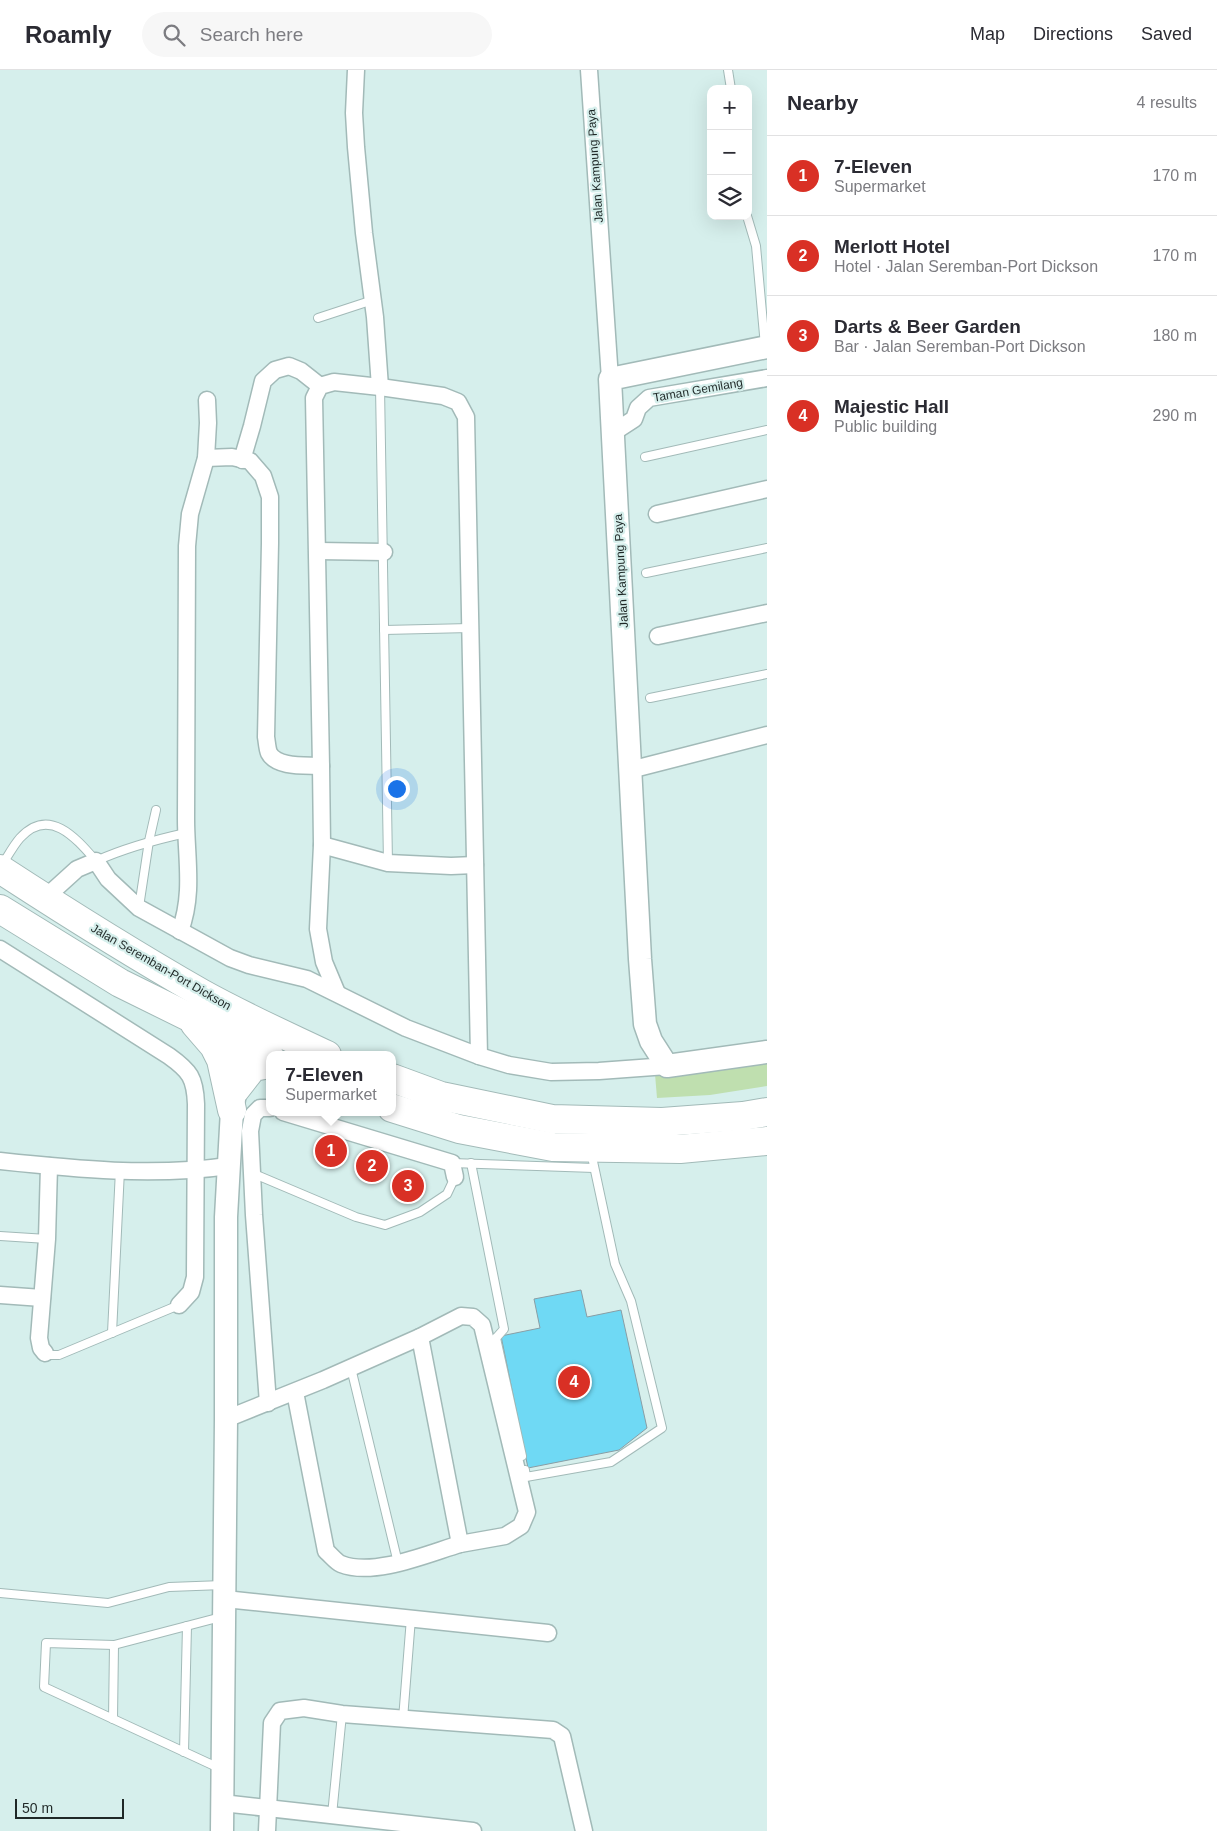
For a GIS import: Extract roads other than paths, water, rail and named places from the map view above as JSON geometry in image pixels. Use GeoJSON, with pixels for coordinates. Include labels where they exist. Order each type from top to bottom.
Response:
{"type":"FeatureCollection","features":[{"type":"Feature","properties":{"kind":"highway","name":"Jalan Seremban-Port Dickson"},"geometry":{"type":"LineString","coordinates":[[0,869],[114,941],[202,993],[319,1051]]}},
{"type":"Feature","properties":{"kind":"highway"},"geometry":{"type":"LineString","coordinates":[[0,909],[120,983],[266,1054]]}},
{"type":"Feature","properties":{"kind":"highway"},"geometry":{"type":"LineString","coordinates":[[114,941],[126,958],[151,975],[234,1023],[243,1034],[244,1044]]}},
{"type":"Feature","properties":{"kind":"highway"},"geometry":{"type":"LineString","coordinates":[[191,1019],[214,1046],[221,1060],[233,1100]]}},
{"type":"Feature","properties":{"kind":"highway"},"geometry":{"type":"LineString","coordinates":[[233,1100],[253,1067],[266,1065]]}},
{"type":"Feature","properties":{"kind":"highway"},"geometry":{"type":"LineString","coordinates":[[396,1079],[441,1096],[552,1119],[662,1122],[743,1116],[767,1112]]}},
{"type":"Feature","properties":{"kind":"highway"},"geometry":{"type":"LineString","coordinates":[[396,1109],[459,1129],[553,1147],[592,1158],[767,1141]]}},
{"type":"Feature","properties":{"kind":"street"},"geometry":{"type":"LineString","coordinates":[[356,70],[354,114],[380,387]]}},
{"type":"Feature","properties":{"kind":"street","name":"Jalan Kampung Paya"},"geometry":{"type":"LineString","coordinates":[[589,70],[614,432],[630,770],[645,1024],[651,1041],[667,1066]]}},
{"type":"Feature","properties":{"kind":"street"},"geometry":{"type":"LineString","coordinates":[[610,379],[766,347]]}},
{"type":"Feature","properties":{"kind":"street"},"geometry":{"type":"LineString","coordinates":[[242,460],[262,381],[275,370],[288,366],[301,371],[320,386]]}},
{"type":"Feature","properties":{"kind":"street","name":"Taman Gemilang"},"geometry":{"type":"LineString","coordinates":[[614,432],[634,419],[638,408],[649,398],[767,378]]}},
{"type":"Feature","properties":{"kind":"street"},"geometry":{"type":"LineString","coordinates":[[338,993],[324,962],[318,929],[322,845],[314,398],[320,386],[334,382],[443,396],[458,402],[466,417],[479,1056]]}},
{"type":"Feature","properties":{"kind":"street"},"geometry":{"type":"LineString","coordinates":[[180,931],[186,915],[189,884],[186,833],[187,546],[190,514],[206,458],[207,400]]}},
{"type":"Feature","properties":{"kind":"street"},"geometry":{"type":"LineString","coordinates":[[206,458],[232,457],[250,461],[263,476],[270,497],[266,727],[268,751],[274,758],[286,763],[321,766]]}},
{"type":"Feature","properties":{"kind":"street"},"geometry":{"type":"LineString","coordinates":[[657,514],[767,489]]}},
{"type":"Feature","properties":{"kind":"street"},"geometry":{"type":"LineString","coordinates":[[318,551],[384,552]]}},
{"type":"Feature","properties":{"kind":"street"},"geometry":{"type":"LineString","coordinates":[[658,636],[767,613]]}},
{"type":"Feature","properties":{"kind":"street"},"geometry":{"type":"LineString","coordinates":[[630,770],[767,736]]}},
{"type":"Feature","properties":{"kind":"street"},"geometry":{"type":"LineString","coordinates":[[322,845],[388,864],[476,866]]}},
{"type":"Feature","properties":{"kind":"street"},"geometry":{"type":"LineString","coordinates":[[45,898],[77,869],[96,861],[108,879],[139,908],[230,958],[249,965],[307,978],[406,1028],[509,1066],[551,1072],[599,1071],[667,1066],[767,1052]]}},
{"type":"Feature","properties":{"kind":"street"},"geometry":{"type":"LineString","coordinates":[[0,949],[183,1066],[192,1076],[196,1090],[195,1277],[191,1292],[179,1305]]}},
{"type":"Feature","properties":{"kind":"street"},"geometry":{"type":"LineString","coordinates":[[222,1831],[226,1217],[233,1100],[244,1044]]}},
{"type":"Feature","properties":{"kind":"street"},"geometry":{"type":"LineString","coordinates":[[266,1108],[260,1108],[253,1115],[250,1131],[254,1215],[268,1403]]}},
{"type":"Feature","properties":{"kind":"street"},"geometry":{"type":"LineString","coordinates":[[295,1116],[454,1170]]}},
{"type":"Feature","properties":{"kind":"street"},"geometry":{"type":"LineString","coordinates":[[0,1161],[120,1170],[196,1171],[228,1166]]}},
{"type":"Feature","properties":{"kind":"street"},"geometry":{"type":"LineString","coordinates":[[45,1353],[41,1348],[39,1338],[49,1166]]}},
{"type":"Feature","properties":{"kind":"street"},"geometry":{"type":"LineString","coordinates":[[226,1217],[254,1215]]}},
{"type":"Feature","properties":{"kind":"street"},"geometry":{"type":"LineString","coordinates":[[0,1295],[42,1298]]}},
{"type":"Feature","properties":{"kind":"street"},"geometry":{"type":"LineString","coordinates":[[226,1419],[351,1368],[461,1316],[473,1317],[492,1341],[528,1512],[521,1526],[505,1536],[460,1544],[398,1563],[362,1569],[339,1564],[326,1551],[295,1392]]}},
{"type":"Feature","properties":{"kind":"street"},"geometry":{"type":"LineString","coordinates":[[420,1337],[460,1544]]}},
{"type":"Feature","properties":{"kind":"street"},"geometry":{"type":"LineString","coordinates":[[225,1600],[548,1633]]}},
{"type":"Feature","properties":{"kind":"street"},"geometry":{"type":"LineString","coordinates":[[267,1831],[272,1723],[280,1711],[304,1708],[342,1714],[553,1730],[562,1736],[584,1831]]}},
{"type":"Feature","properties":{"kind":"street"},"geometry":{"type":"LineString","coordinates":[[222,1803],[332,1815],[385,1826],[473,1831]]}},
{"type":"Feature","properties":{"kind":"lane"},"geometry":{"type":"LineString","coordinates":[[728,70],[730,85]]}},
{"type":"Feature","properties":{"kind":"lane"},"geometry":{"type":"LineString","coordinates":[[748,220],[756,246],[766,347]]}},
{"type":"Feature","properties":{"kind":"lane"},"geometry":{"type":"LineString","coordinates":[[318,318],[373,300]]}},
{"type":"Feature","properties":{"kind":"lane"},"geometry":{"type":"LineString","coordinates":[[380,387],[388,864]]}},
{"type":"Feature","properties":{"kind":"lane"},"geometry":{"type":"LineString","coordinates":[[645,457],[767,430]]}},
{"type":"Feature","properties":{"kind":"lane"},"geometry":{"type":"LineString","coordinates":[[646,573],[767,548]]}},
{"type":"Feature","properties":{"kind":"lane"},"geometry":{"type":"LineString","coordinates":[[384,630],[470,628]]}},
{"type":"Feature","properties":{"kind":"lane"},"geometry":{"type":"LineString","coordinates":[[650,698],[767,674]]}},
{"type":"Feature","properties":{"kind":"lane"},"geometry":{"type":"LineString","coordinates":[[139,908],[149,841],[156,810]]}},
{"type":"Feature","properties":{"kind":"lane"},"geometry":{"type":"LineString","coordinates":[[0,869],[19,839],[29,830],[43,824],[60,826],[82,844],[96,861],[115,852],[149,841],[186,833]]}},
{"type":"Feature","properties":{"kind":"lane"},"geometry":{"type":"LineString","coordinates":[[252,1173],[356,1217],[384,1225],[420,1212],[446,1194],[454,1170],[471,1163],[592,1158],[615,1264],[632,1301],[662,1428],[611,1462],[526,1478],[492,1341],[504,1329],[471,1163]]}},
{"type":"Feature","properties":{"kind":"lane"},"geometry":{"type":"LineString","coordinates":[[112,1333],[120,1170]]}},
{"type":"Feature","properties":{"kind":"lane"},"geometry":{"type":"LineString","coordinates":[[0,1236],[46,1239]]}},
{"type":"Feature","properties":{"kind":"lane"},"geometry":{"type":"LineString","coordinates":[[45,1353],[59,1355],[179,1305]]}},
{"type":"Feature","properties":{"kind":"lane"},"geometry":{"type":"LineString","coordinates":[[351,1368],[398,1563]]}},
{"type":"Feature","properties":{"kind":"lane"},"geometry":{"type":"LineString","coordinates":[[0,1594],[108,1603],[169,1587],[225,1600]]}},
{"type":"Feature","properties":{"kind":"lane"},"geometry":{"type":"LineString","coordinates":[[223,1770],[44,1687],[46,1643],[114,1645],[187,1626],[225,1600]]}},
{"type":"Feature","properties":{"kind":"lane"},"geometry":{"type":"LineString","coordinates":[[403,1719],[411,1618]]}},
{"type":"Feature","properties":{"kind":"lane"},"geometry":{"type":"LineString","coordinates":[[184,1752],[187,1626]]}},
{"type":"Feature","properties":{"kind":"lane"},"geometry":{"type":"LineString","coordinates":[[113,1719],[114,1645]]}},
{"type":"Feature","properties":{"kind":"lane"},"geometry":{"type":"LineString","coordinates":[[332,1815],[342,1714]]}},
{"type":"Feature","properties":{"kind":"place","name":"7-Eleven"},"geometry":{"type":"Point","coordinates":[331,1151]}},
{"type":"Feature","properties":{"kind":"place","name":"Merlott Hotel"},"geometry":{"type":"Point","coordinates":[372,1166]}},
{"type":"Feature","properties":{"kind":"place","name":"Darts & Beer Garden"},"geometry":{"type":"Point","coordinates":[408,1186]}},
{"type":"Feature","properties":{"kind":"place","name":"Majestic Hall"},"geometry":{"type":"Point","coordinates":[574,1382]}}]}
